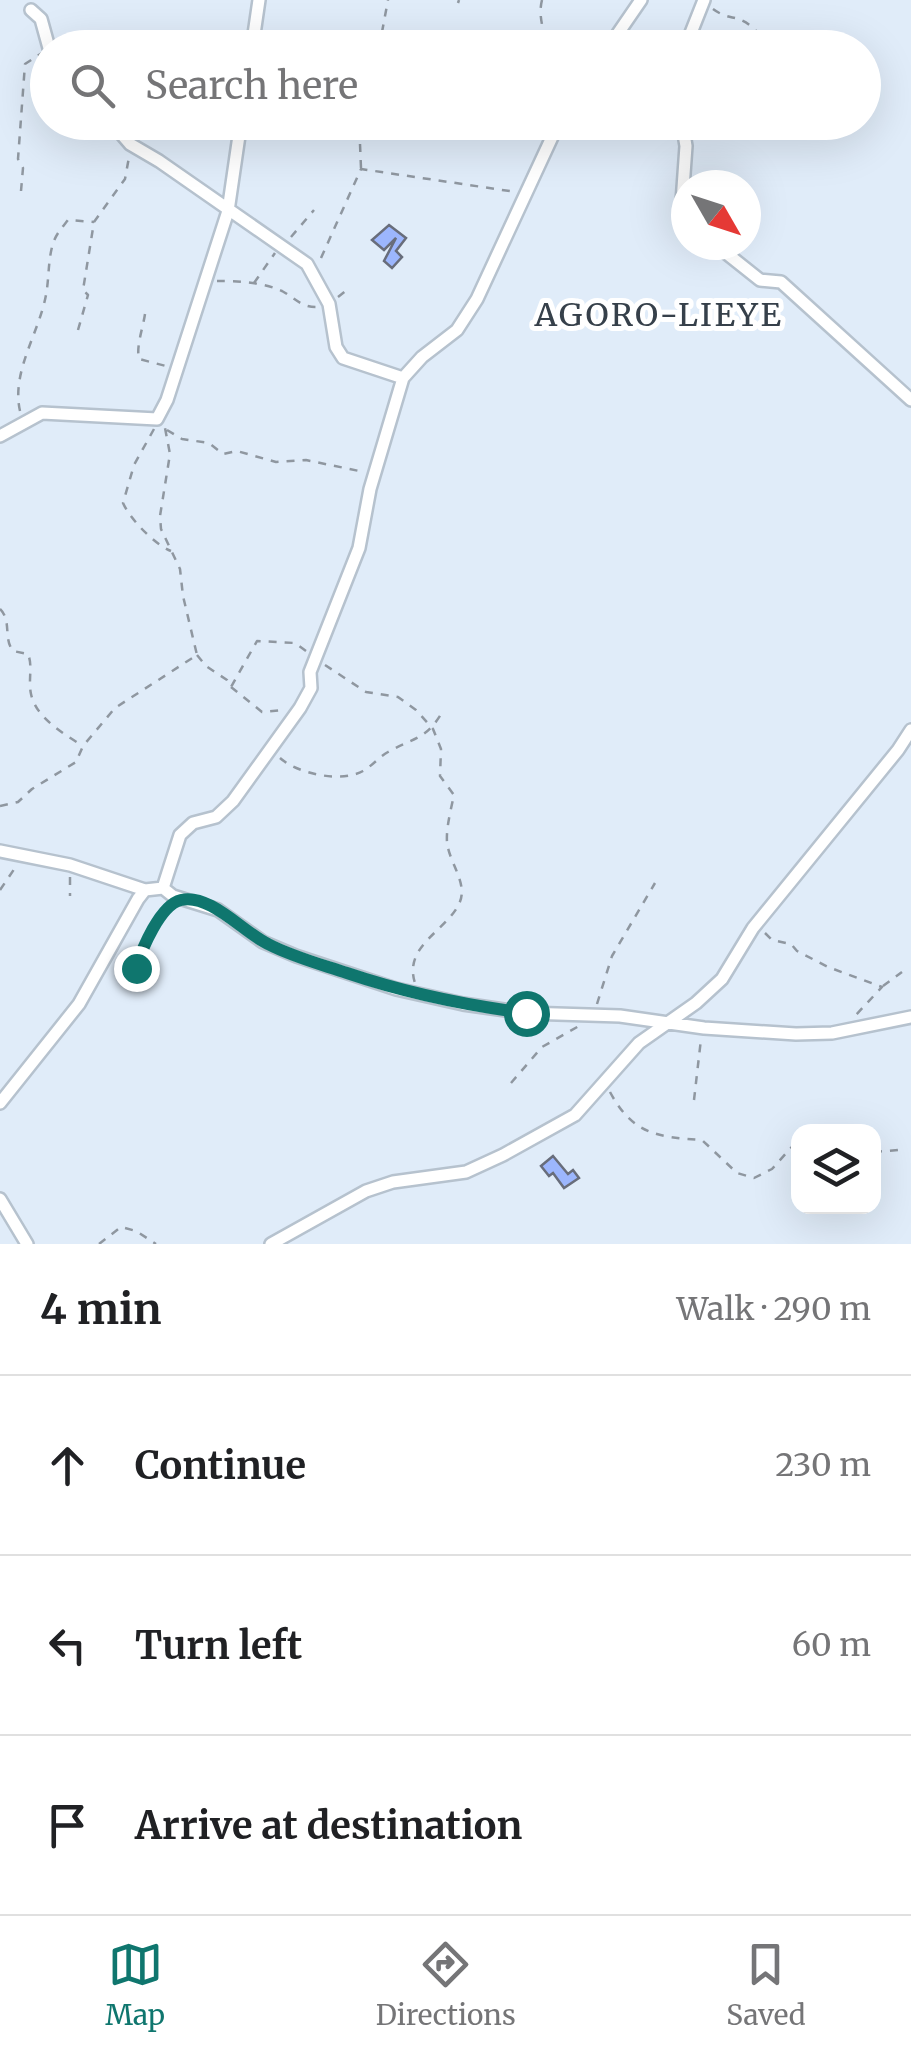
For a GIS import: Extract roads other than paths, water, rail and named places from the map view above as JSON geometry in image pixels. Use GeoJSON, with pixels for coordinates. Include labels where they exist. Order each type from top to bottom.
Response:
{"type":"FeatureCollection","features":[{"type":"Feature","properties":{"kind":"street"},"geometry":{"type":"LineString","coordinates":[[255,30],[260,0]]}},
{"type":"Feature","properties":{"kind":"street"},"geometry":{"type":"LineString","coordinates":[[620,30],[641,0]]}},
{"type":"Feature","properties":{"kind":"street"},"geometry":{"type":"LineString","coordinates":[[692,30],[705,0]]}},
{"type":"Feature","properties":{"kind":"street"},"geometry":{"type":"LineString","coordinates":[[31,10],[46,30]]}},
{"type":"Feature","properties":{"kind":"street"},"geometry":{"type":"LineString","coordinates":[[127,140],[308,264],[329,304],[339,354],[403,378]]}},
{"type":"Feature","properties":{"kind":"street"},"geometry":{"type":"LineString","coordinates":[[0,436],[42,413],[157,419],[228,211],[238,140]]}},
{"type":"Feature","properties":{"kind":"street"},"geometry":{"type":"LineString","coordinates":[[163,888],[180,834],[193,823],[221,813],[272,750],[312,688],[310,672],[358,548],[403,378],[463,322],[478,299],[551,140]]}},
{"type":"Feature","properties":{"kind":"street"},"geometry":{"type":"LineString","coordinates":[[684,170],[685,140]]}},
{"type":"Feature","properties":{"kind":"street"},"geometry":{"type":"LineString","coordinates":[[735,260],[760,280],[782,282],[911,400]]}},
{"type":"Feature","properties":{"kind":"street"},"geometry":{"type":"LineString","coordinates":[[272,1244],[374,1188],[393,1182],[452,1176],[503,1155],[575,1115],[639,1044],[722,979],[758,924],[911,730]]}},
{"type":"Feature","properties":{"kind":"street"},"geometry":{"type":"LineString","coordinates":[[0,851],[70,865],[144,890],[163,888],[181,900],[218,910],[263,942],[296,956],[430,998],[526,1013],[598,1014],[704,1028],[809,1034],[911,1016]]}},
{"type":"Feature","properties":{"kind":"street"},"geometry":{"type":"LineString","coordinates":[[0,1104],[79,1004],[144,890]]}},
{"type":"Feature","properties":{"kind":"street"},"geometry":{"type":"LineString","coordinates":[[0,1200],[27,1244]]}},
{"type":"Feature","properties":{"kind":"district","name":"AGORO-LIEYE"},"geometry":{"type":"Point","coordinates":[659,315]}}]}
